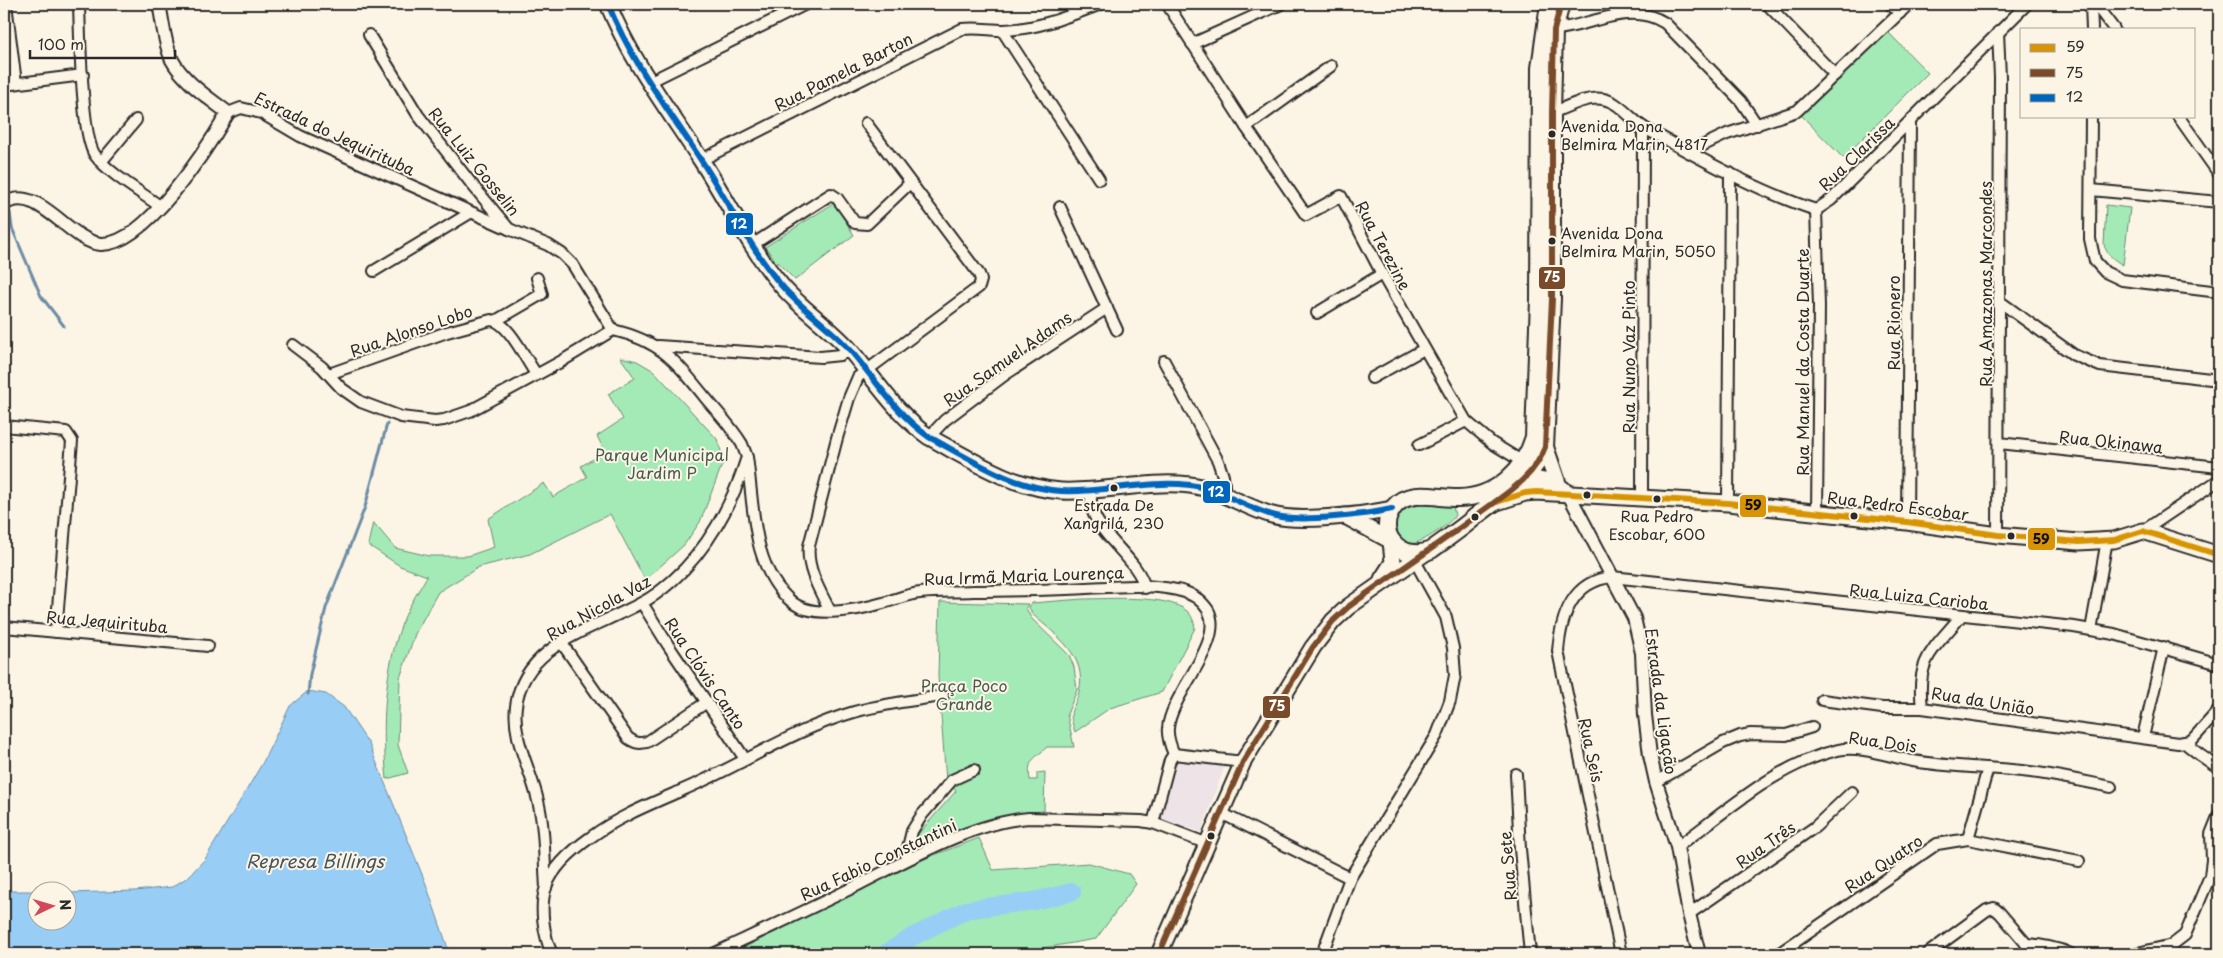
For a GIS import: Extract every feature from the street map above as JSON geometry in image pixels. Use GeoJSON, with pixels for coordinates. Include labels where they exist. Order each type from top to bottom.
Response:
{"type":"FeatureCollection","features":[{"type":"Feature","properties":{"kind":"main road"},"geometry":{"type":"LineString","coordinates":[[608,4],[625,42],[649,82],[701,160],[752,245],[781,285],[850,350],[904,416],[917,429],[929,437],[1015,481],[1061,491],[1162,484],[1191,485],[1225,495],[1274,516],[1294,518],[1344,516],[1392,509]]}},
{"type":"Feature","properties":{"kind":"main road"},"geometry":{"type":"LineString","coordinates":[[1160,954],[1243,762],[1313,647],[1333,622],[1379,583],[1420,557],[1497,502],[1521,470],[1529,453],[1534,437],[1536,418],[1549,4]]}},
{"type":"Feature","properties":{"kind":"main road"},"geometry":{"type":"LineString","coordinates":[[1549,30],[1561,4]]}},
{"type":"Feature","properties":{"kind":"main road"},"geometry":{"type":"LineString","coordinates":[[1379,583],[1393,562],[1387,526],[1392,509],[1399,502],[1409,497],[1454,498],[1488,493],[1541,458],[1545,446],[1552,299],[1546,115]]}},
{"type":"Feature","properties":{"kind":"main road"},"geometry":{"type":"LineString","coordinates":[[1545,446],[1563,489]]}},
{"type":"Feature","properties":{"kind":"main road","name":"Rua Pedro Escobar"},"geometry":{"type":"LineString","coordinates":[[1521,470],[1563,489]]}},
{"type":"Feature","properties":{"kind":"main road","name":"Rua Pedro Escobar"},"geometry":{"type":"LineString","coordinates":[[1497,502],[1525,493],[1563,489],[1642,498],[1728,503],[1817,514],[1907,522],[1998,535],[2079,542],[2107,540],[2143,531]]}},
{"type":"Feature","properties":{"kind":"main road"},"geometry":{"type":"LineString","coordinates":[[1454,498],[1464,513],[1460,528]]}},
{"type":"Feature","properties":{"kind":"main road"},"geometry":{"type":"LineString","coordinates":[[1344,516],[1391,541],[1396,547],[1420,557]]}},
{"type":"Feature","properties":{"kind":"main road"},"geometry":{"type":"LineString","coordinates":[[2143,531],[2219,555]]}},
{"type":"Feature","properties":{"kind":"street"},"geometry":{"type":"LineString","coordinates":[[6,4],[16,83]]}},
{"type":"Feature","properties":{"kind":"street"},"geometry":{"type":"LineString","coordinates":[[79,4],[88,139],[91,149],[101,162],[161,207]]}},
{"type":"Feature","properties":{"kind":"street"},"geometry":{"type":"LineString","coordinates":[[4,204],[14,200],[35,203],[87,240],[100,244],[123,239],[161,207],[208,146],[228,113],[203,93],[178,69],[167,45],[159,4]]}},
{"type":"Feature","properties":{"kind":"street"},"geometry":{"type":"LineString","coordinates":[[649,82],[806,4]]}},
{"type":"Feature","properties":{"kind":"street","name":"Rua Pamela Barton"},"geometry":{"type":"LineString","coordinates":[[701,160],[949,34],[975,27],[1002,30],[1027,28],[1052,22],[1101,4]]}},
{"type":"Feature","properties":{"kind":"street","name":"Rua Terezine"},"geometry":{"type":"LineString","coordinates":[[1167,4],[1246,127],[1306,215],[1341,196],[1382,274],[1466,421],[1521,470]]}},
{"type":"Feature","properties":{"kind":"street"},"geometry":{"type":"LineString","coordinates":[[1192,44],[1281,4]]}},
{"type":"Feature","properties":{"kind":"street"},"geometry":{"type":"LineString","coordinates":[[1767,4],[1835,75]]}},
{"type":"Feature","properties":{"kind":"street"},"geometry":{"type":"LineString","coordinates":[[1890,4],[1900,12]]}},
{"type":"Feature","properties":{"kind":"street"},"geometry":{"type":"LineString","coordinates":[[1689,152],[1728,134],[1797,111],[1910,4]]}},
{"type":"Feature","properties":{"kind":"street","name":"Rua Clarissa"},"geometry":{"type":"LineString","coordinates":[[1546,115],[1592,99],[1601,98],[1612,101],[1643,127],[1689,152],[1730,173],[1798,204],[1816,210],[1831,200],[1910,123],[2027,4]]}},
{"type":"Feature","properties":{"kind":"street"},"geometry":{"type":"LineString","coordinates":[[2092,28],[2093,4]]}},
{"type":"Feature","properties":{"kind":"street"},"geometry":{"type":"LineString","coordinates":[[2093,4],[2113,28]]}},
{"type":"Feature","properties":{"kind":"street"},"geometry":{"type":"LineString","coordinates":[[1549,30],[1573,27],[1607,15],[1622,12],[1654,16],[1665,23],[1728,88],[1748,110],[1757,125]]}},
{"type":"Feature","properties":{"kind":"street"},"geometry":{"type":"LineString","coordinates":[[1002,30],[1099,179]]}},
{"type":"Feature","properties":{"kind":"street","name":"Rua Amazonas Marcondes"},"geometry":{"type":"LineString","coordinates":[[1998,32],[2000,77],[1998,535]]}},
{"type":"Feature","properties":{"kind":"street","name":"Rua Luiz Gosselin"},"geometry":{"type":"LineString","coordinates":[[369,35],[418,115],[509,229],[548,245],[562,254],[573,265],[613,330]]}},
{"type":"Feature","properties":{"kind":"street"},"geometry":{"type":"LineString","coordinates":[[1246,127],[1331,66]]}},
{"type":"Feature","properties":{"kind":"street"},"geometry":{"type":"LineString","coordinates":[[4,85],[83,75]]}},
{"type":"Feature","properties":{"kind":"street","name":"Estrada do Jequirituba"},"geometry":{"type":"LineString","coordinates":[[228,113],[241,108],[261,113],[300,136],[509,229]]}},
{"type":"Feature","properties":{"kind":"street"},"geometry":{"type":"LineString","coordinates":[[2091,118],[2091,250],[2095,261],[2105,272],[2128,282],[2219,292]]}},
{"type":"Feature","properties":{"kind":"street"},"geometry":{"type":"LineString","coordinates":[[2179,118],[2219,174]]}},
{"type":"Feature","properties":{"kind":"street"},"geometry":{"type":"LineString","coordinates":[[101,162],[136,120]]}},
{"type":"Feature","properties":{"kind":"street"},"geometry":{"type":"LineString","coordinates":[[830,611],[808,560],[808,546],[849,398],[858,377],[979,287],[981,280],[979,274],[866,123]]}},
{"type":"Feature","properties":{"kind":"street","name":"Rua Rionero"},"geometry":{"type":"LineString","coordinates":[[1907,522],[1910,123]]}},
{"type":"Feature","properties":{"kind":"street","name":"Rua Nuno Vaz Pinto"},"geometry":{"type":"LineString","coordinates":[[1642,498],[1643,127]]}},
{"type":"Feature","properties":{"kind":"street"},"geometry":{"type":"LineString","coordinates":[[1728,503],[1730,173]]}},
{"type":"Feature","properties":{"kind":"street"},"geometry":{"type":"LineString","coordinates":[[752,245],[831,194],[837,198],[855,222],[867,224],[910,184]]}},
{"type":"Feature","properties":{"kind":"street"},"geometry":{"type":"LineString","coordinates":[[2091,190],[2219,202]]}},
{"type":"Feature","properties":{"kind":"street"},"geometry":{"type":"LineString","coordinates":[[1060,207],[1117,330]]}},
{"type":"Feature","properties":{"kind":"street","name":"Rua Manuel da Costa Duarte"},"geometry":{"type":"LineString","coordinates":[[1816,210],[1819,306],[1817,514]]}},
{"type":"Feature","properties":{"kind":"street"},"geometry":{"type":"LineString","coordinates":[[374,271],[470,213]]}},
{"type":"Feature","properties":{"kind":"street"},"geometry":{"type":"LineString","coordinates":[[1317,313],[1382,274]]}},
{"type":"Feature","properties":{"kind":"street"},"geometry":{"type":"LineString","coordinates":[[497,320],[542,294],[537,278]]}},
{"type":"Feature","properties":{"kind":"street"},"geometry":{"type":"LineString","coordinates":[[1999,301],[2074,355],[2100,366],[2219,380]]}},
{"type":"Feature","properties":{"kind":"street","name":"Rua Samuel Adams"},"geometry":{"type":"LineString","coordinates":[[929,437],[956,411],[1006,374],[1107,308]]}},
{"type":"Feature","properties":{"kind":"street","name":"Rua Alonso Lobo"},"geometry":{"type":"LineString","coordinates":[[326,371],[470,324],[497,320],[507,329],[536,374]]}},
{"type":"Feature","properties":{"kind":"street"},"geometry":{"type":"LineString","coordinates":[[293,345],[326,371],[341,388],[361,402],[388,414],[424,421],[444,420],[470,411],[613,330]]}},
{"type":"Feature","properties":{"kind":"street","name":"Rua Irmã Maria Lourença"},"geometry":{"type":"LineString","coordinates":[[613,330],[655,345],[674,359],[737,436],[747,457],[762,554],[775,582],[785,595],[799,607],[812,612],[867,607],[912,594],[929,592],[1145,588],[1176,590],[1188,593],[1196,598],[1206,608],[1211,621],[1208,641],[1180,693],[1170,717],[1168,733],[1174,754]]}},
{"type":"Feature","properties":{"kind":"street"},"geometry":{"type":"LineString","coordinates":[[655,345],[821,357],[840,355],[850,350]]}},
{"type":"Feature","properties":{"kind":"street"},"geometry":{"type":"LineString","coordinates":[[1372,378],[1424,349]]}},
{"type":"Feature","properties":{"kind":"street"},"geometry":{"type":"LineString","coordinates":[[1164,362],[1218,461],[1223,476],[1225,495]]}},
{"type":"Feature","properties":{"kind":"street"},"geometry":{"type":"LineString","coordinates":[[1419,445],[1466,421]]}},
{"type":"Feature","properties":{"kind":"street"},"geometry":{"type":"LineString","coordinates":[[4,426],[66,432],[72,441],[56,632]]}},
{"type":"Feature","properties":{"kind":"street","name":"Rua Okinawa"},"geometry":{"type":"LineString","coordinates":[[1999,443],[2219,467]]}},
{"type":"Feature","properties":{"kind":"street","name":"Rua Nicola Vaz"},"geometry":{"type":"LineString","coordinates":[[546,888],[538,801],[520,746],[515,715],[518,696],[526,679],[545,654],[561,642],[594,624],[642,603],[673,581],[706,544],[722,515],[747,457]]}},
{"type":"Feature","properties":{"kind":"street"},"geometry":{"type":"LineString","coordinates":[[2143,531],[2219,480]]}},
{"type":"Feature","properties":{"kind":"street"},"geometry":{"type":"LineString","coordinates":[[1093,488],[1091,503],[1095,518],[1134,567],[1145,588]]}},
{"type":"Feature","properties":{"kind":"street","name":"Estrada da Ligação"},"geometry":{"type":"LineString","coordinates":[[1563,489],[1634,618],[1642,653],[1646,730],[1656,782],[1678,847],[1689,914],[1699,954]]}},
{"type":"Feature","properties":{"kind":"street"},"geometry":{"type":"LineString","coordinates":[[2092,630],[2107,540]]}},
{"type":"Feature","properties":{"kind":"street"},"geometry":{"type":"LineString","coordinates":[[1322,954],[1350,878],[1437,735],[1450,701],[1455,675],[1453,648],[1446,617],[1420,557]]}},
{"type":"Feature","properties":{"kind":"street","name":"Rua Luiza Carioba"},"geometry":{"type":"LineString","coordinates":[[1612,577],[2092,630],[2164,647],[2219,664]]}},
{"type":"Feature","properties":{"kind":"street","name":"Rua Seis"},"geometry":{"type":"LineString","coordinates":[[1612,577],[1600,578],[1592,582],[1572,600],[1564,614],[1558,651],[1621,954]]}},
{"type":"Feature","properties":{"kind":"street","name":"Rua Clóvis Canto"},"geometry":{"type":"LineString","coordinates":[[642,603],[745,760]]}},
{"type":"Feature","properties":{"kind":"street","name":"Rua da União"},"geometry":{"type":"LineString","coordinates":[[1961,616],[1926,660],[1920,683],[1922,708],[2185,742]]}},
{"type":"Feature","properties":{"kind":"street","name":"Rua Jequirituba"},"geometry":{"type":"LineString","coordinates":[[4,627],[208,646]]}},
{"type":"Feature","properties":{"kind":"street"},"geometry":{"type":"LineString","coordinates":[[561,642],[628,738],[635,742],[640,744],[647,742],[707,702]]}},
{"type":"Feature","properties":{"kind":"street"},"geometry":{"type":"LineString","coordinates":[[2142,737],[2164,647]]}},
{"type":"Feature","properties":{"kind":"street"},"geometry":{"type":"LineString","coordinates":[[552,954],[544,924],[546,888],[555,872],[570,854],[590,837],[620,819],[792,736],[854,712],[943,696]]}},
{"type":"Feature","properties":{"kind":"street"},"geometry":{"type":"LineString","coordinates":[[1822,700],[1882,708],[1922,708]]}},
{"type":"Feature","properties":{"kind":"street"},"geometry":{"type":"LineString","coordinates":[[2219,710],[2195,737],[2185,742],[2200,756],[2219,768]]}},
{"type":"Feature","properties":{"kind":"street"},"geometry":{"type":"LineString","coordinates":[[1656,782],[1723,743],[1740,736],[1751,734],[1786,735],[1812,728]]}},
{"type":"Feature","properties":{"kind":"street","name":"Rua Dois"},"geometry":{"type":"LineString","coordinates":[[1678,847],[1773,778],[1802,763],[1840,750],[1858,750],[1914,761],[2061,777],[2111,787]]}},
{"type":"Feature","properties":{"kind":"street"},"geometry":{"type":"LineString","coordinates":[[1154,823],[1170,760],[1174,754],[1243,762]]}},
{"type":"Feature","properties":{"kind":"street"},"geometry":{"type":"LineString","coordinates":[[1968,839],[1988,768]]}},
{"type":"Feature","properties":{"kind":"street"},"geometry":{"type":"LineString","coordinates":[[905,860],[912,830],[922,814],[952,780],[974,770]]}},
{"type":"Feature","properties":{"kind":"street","name":"Rua Sete"},"geometry":{"type":"LineString","coordinates":[[1516,774],[1521,858],[1530,954]]}},
{"type":"Feature","properties":{"kind":"street","name":"Rua Três"},"geometry":{"type":"LineString","coordinates":[[1689,914],[1815,827],[1852,792]]}},
{"type":"Feature","properties":{"kind":"street"},"geometry":{"type":"LineString","coordinates":[[1221,813],[1350,878]]}},
{"type":"Feature","properties":{"kind":"street"},"geometry":{"type":"LineString","coordinates":[[2133,954],[2172,945],[2185,935],[2210,876],[2212,860],[2211,834],[2219,814]]}},
{"type":"Feature","properties":{"kind":"street","name":"Rua Fabio Constantini"},"geometry":{"type":"LineString","coordinates":[[713,954],[905,860],[994,824],[1020,818],[1109,818],[1154,823],[1208,844]]}},
{"type":"Feature","properties":{"kind":"street","name":"Rua Quatro"},"geometry":{"type":"LineString","coordinates":[[1778,954],[1927,849],[1947,842],[1968,839],[2079,861]]}},
{"type":"Feature","properties":{"kind":"street"},"geometry":{"type":"LineString","coordinates":[[1927,954],[1987,910],[1994,908],[2035,954]]}},
{"type":"Feature","properties":{"kind":"street"},"geometry":{"type":"LineString","coordinates":[[2026,944],[2071,954]]}},
{"type":"Feature","properties":{"kind":"shaded area"},"geometry":{"type":"Polygon","coordinates":[[[1175,754],[1226,763],[1201,832],[1159,818],[1175,754]]]}},
{"type":"Feature","properties":{"kind":"green space"},"geometry":{"type":"Polygon","coordinates":[[[1886,30],[1928,73],[1843,158],[1801,115],[1886,30]]]}},
{"type":"Feature","properties":{"kind":"green space"},"geometry":{"type":"Polygon","coordinates":[[[834,203],[854,235],[795,280],[765,247],[834,203]]]}},
{"type":"Feature","properties":{"kind":"green space"},"geometry":{"type":"Polygon","coordinates":[[[2106,205],[2130,208],[2123,265],[2111,257],[2104,245],[2106,205]]]}},
{"type":"Feature","properties":{"kind":"green space","name":"Parque Municipal Jardim P"},"geometry":{"type":"Polygon","coordinates":[[[620,357],[637,361],[654,371],[717,439],[724,460],[700,522],[684,545],[645,580],[610,514],[530,554],[479,567],[438,592],[415,634],[400,678],[398,745],[408,773],[387,779],[384,738],[386,696],[392,655],[405,616],[427,576],[400,566],[368,545],[373,522],[395,548],[429,556],[468,556],[494,547],[488,519],[544,483],[553,497],[587,477],[581,466],[605,452],[597,436],[623,419],[608,394],[635,378],[620,357]]]}},
{"type":"Feature","properties":{"kind":"green space"},"geometry":{"type":"Polygon","coordinates":[[[1402,502],[1449,504],[1453,507],[1455,515],[1443,527],[1423,540],[1417,543],[1400,544],[1389,519],[1402,502]]]}},
{"type":"Feature","properties":{"kind":"green space"},"geometry":{"type":"Polygon","coordinates":[[[1122,598],[1166,602],[1187,611],[1195,628],[1162,692],[1110,708],[1075,732],[1071,714],[1079,692],[1081,679],[1079,668],[1068,647],[1032,614],[1029,607],[1032,603],[1122,598]]]}},
{"type":"Feature","properties":{"kind":"green space","name":"Praça Poco Grande"},"geometry":{"type":"Polygon","coordinates":[[[940,602],[1028,604],[1026,608],[1031,618],[1069,655],[1074,667],[1077,690],[1067,714],[1074,747],[1047,747],[1030,764],[1030,780],[1037,780],[1037,773],[1045,772],[1044,811],[1022,813],[916,853],[911,848],[919,833],[956,791],[946,781],[938,676],[940,602]]]}},
{"type":"Feature","properties":{"kind":"green space"},"geometry":{"type":"Polygon","coordinates":[[[979,838],[993,870],[1089,863],[1129,874],[1136,884],[1096,939],[1008,954],[731,954],[921,860],[979,838]]]}},
{"type":"Feature","properties":{"kind":"water","name":"Represa Billings"},"geometry":{"type":"Polygon","coordinates":[[[308,691],[326,694],[344,707],[369,744],[426,884],[450,954],[4,954],[4,891],[28,891],[28,930],[78,930],[78,893],[135,891],[172,887],[188,877],[205,859],[240,801],[263,762],[290,706],[308,691]]]}},
{"type":"Feature","properties":{"kind":"waterway"},"geometry":{"type":"LineString","coordinates":[[10,213],[12,228],[41,296],[64,326]]}},
{"type":"Feature","properties":{"kind":"waterway"},"geometry":{"type":"LineString","coordinates":[[308,694],[310,674],[326,608],[365,507],[387,424]]}},
{"type":"Feature","properties":{"kind":"waterway"},"geometry":{"type":"LineString","coordinates":[[972,909],[1034,901],[1072,892]]}},
{"type":"Feature","properties":{"kind":"waterway"},"geometry":{"type":"LineString","coordinates":[[885,954],[914,936],[966,910]]}},
{"type":"Feature","properties":{"kind":"transit line","name":"12"},"geometry":{"type":"LineString","coordinates":[[608,4],[639,65],[769,270],[797,302],[842,341],[886,396],[906,418],[929,437],[992,471],[1043,489],[1077,491],[1158,484],[1190,485],[1212,490],[1272,515],[1298,518],[1349,516],[1392,509]]}},
{"type":"Feature","properties":{"kind":"transit line","name":"75"},"geometry":{"type":"LineString","coordinates":[[1159,954],[1243,762],[1313,647],[1333,621],[1348,607],[1516,486],[1533,468],[1545,447],[1552,299],[1554,30],[1561,4]]}},
{"type":"Feature","properties":{"kind":"transit line","name":"59"},"geometry":{"type":"LineString","coordinates":[[1497,502],[1525,493],[1536,492],[1728,503],[1907,522],[1998,535],[2079,542],[2114,540],[2143,531],[2219,555]]}},
{"type":"Feature","properties":{"kind":"place","name":"Avenida Dona Belmira Marin, 4817"},"geometry":{"type":"Point","coordinates":[1552,134]}},
{"type":"Feature","properties":{"kind":"place","name":"Avenida Dona Belmira Marin, 5050"},"geometry":{"type":"Point","coordinates":[1552,241]}},
{"type":"Feature","properties":{"kind":"place","name":"Estrada De Xangrilá, 230"},"geometry":{"type":"Point","coordinates":[1114,488]}},
{"type":"Feature","properties":{"kind":"place","name":"Rua Pedro Escobar, 600"},"geometry":{"type":"Point","coordinates":[1657,499]}}]}
